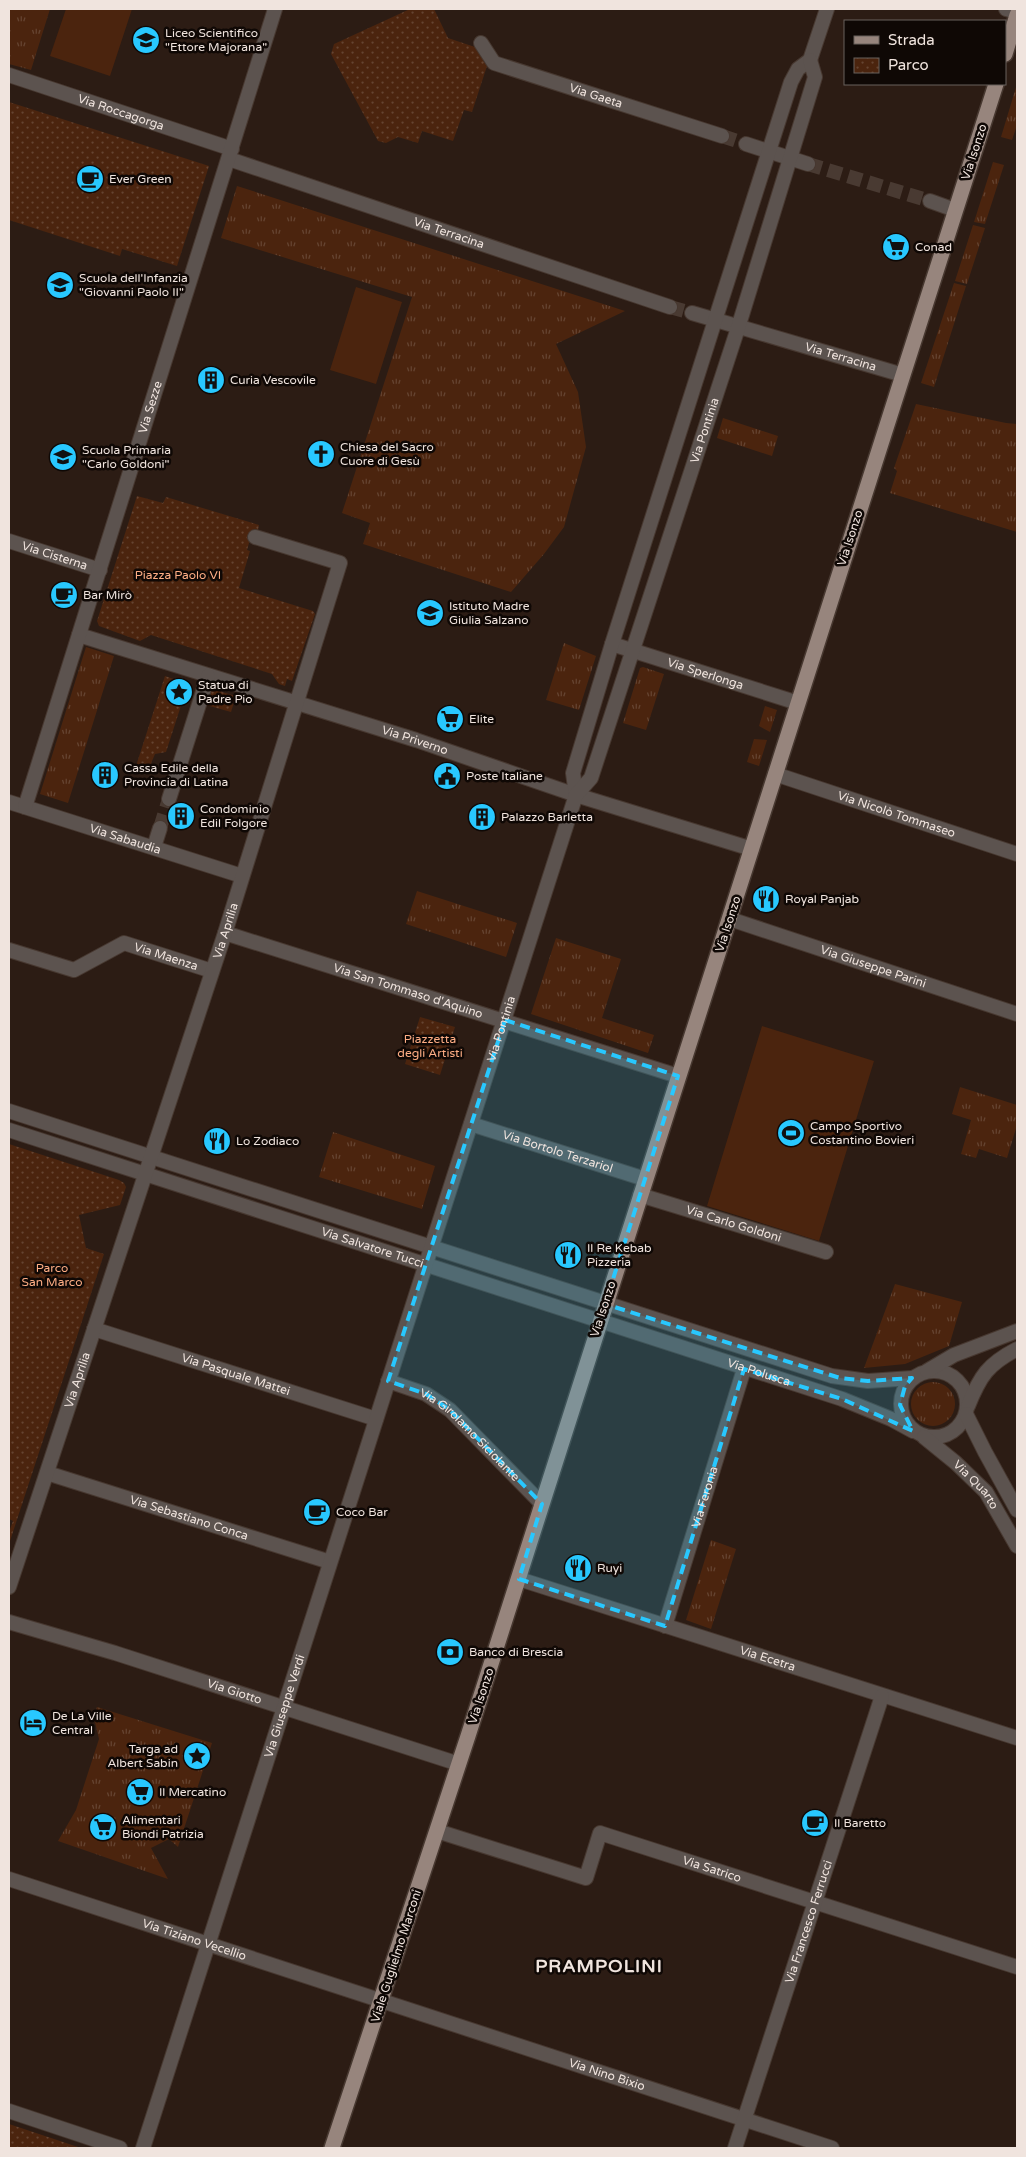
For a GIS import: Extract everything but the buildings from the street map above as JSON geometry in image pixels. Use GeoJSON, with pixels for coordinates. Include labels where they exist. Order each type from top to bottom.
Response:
{"type":"FeatureCollection","features":[{"type":"Feature","properties":{"kind":"main road"},"geometry":{"type":"LineString","coordinates":[[1006,51],[1017,14]]}},
{"type":"Feature","properties":{"kind":"main road","name":"Via Isonzo"},"geometry":{"type":"LineString","coordinates":[[459,1764],[996,85]]}},
{"type":"Feature","properties":{"kind":"main road","name":"Viale Guglielmo Marconi"},"geometry":{"type":"LineString","coordinates":[[332,2148],[459,1764]]}},
{"type":"Feature","properties":{"kind":"street","name":"Via Sezze"},"geometry":{"type":"LineString","coordinates":[[25,807],[275,9]]}},
{"type":"Feature","properties":{"kind":"street","name":"Via Pontinia"},"geometry":{"type":"LineString","coordinates":[[576,795],[573,773],[612,644],[791,82],[798,69],[810,60],[828,9]]}},
{"type":"Feature","properties":{"kind":"street"},"geometry":{"type":"LineString","coordinates":[[1006,9],[1017,14]]}},
{"type":"Feature","properties":{"kind":"street","name":"Via Gaeta"},"geometry":{"type":"LineString","coordinates":[[481,43],[494,63],[722,136]]}},
{"type":"Feature","properties":{"kind":"street","name":"Via Pontinia"},"geometry":{"type":"LineString","coordinates":[[426,1264],[576,795],[591,778],[738,328],[815,78],[810,60]]}},
{"type":"Feature","properties":{"kind":"street","name":"Via Roccagorga"},"geometry":{"type":"LineString","coordinates":[[9,75],[230,154]]}},
{"type":"Feature","properties":{"kind":"street"},"geometry":{"type":"LineString","coordinates":[[746,144],[808,164]]}},
{"type":"Feature","properties":{"kind":"street","name":"Via Terracina"},"geometry":{"type":"LineString","coordinates":[[230,154],[670,307]]}},
{"type":"Feature","properties":{"kind":"street"},"geometry":{"type":"LineString","coordinates":[[930,202],[955,210]]}},
{"type":"Feature","properties":{"kind":"street","name":"Via Terracina"},"geometry":{"type":"LineString","coordinates":[[692,313],[903,375]]}},
{"type":"Feature","properties":{"kind":"street"},"geometry":{"type":"LineString","coordinates":[[256,537],[340,563],[295,702]]}},
{"type":"Feature","properties":{"kind":"street","name":"Via Cisterna"},"geometry":{"type":"LineString","coordinates":[[9,542],[100,570]]}},
{"type":"Feature","properties":{"kind":"street","name":"Via Priverno"},"geometry":{"type":"LineString","coordinates":[[78,635],[295,702],[576,795],[752,849]]}},
{"type":"Feature","properties":{"kind":"street","name":"Via Sperlonga"},"geometry":{"type":"LineString","coordinates":[[612,644],[798,703]]}},
{"type":"Feature","properties":{"kind":"street"},"geometry":{"type":"LineString","coordinates":[[169,799],[208,676]]}},
{"type":"Feature","properties":{"kind":"street","name":"Via Aprilia"},"geometry":{"type":"LineString","coordinates":[[9,1587],[225,933],[295,702]]}},
{"type":"Feature","properties":{"kind":"street","name":"Via Nicolò Tommaseo"},"geometry":{"type":"LineString","coordinates":[[775,774],[1017,854]]}},
{"type":"Feature","properties":{"kind":"street","name":"Via Sabaudia"},"geometry":{"type":"LineString","coordinates":[[9,802],[242,876]]}},
{"type":"Feature","properties":{"kind":"street"},"geometry":{"type":"LineString","coordinates":[[154,847],[160,828]]}},
{"type":"Feature","properties":{"kind":"street","name":"Via Giuseppe Parini"},"geometry":{"type":"LineString","coordinates":[[730,919],[1017,1014]]}},
{"type":"Feature","properties":{"kind":"street","name":"Via San Tommaso d'Aquino"},"geometry":{"type":"LineString","coordinates":[[225,933],[678,1076]]}},
{"type":"Feature","properties":{"kind":"street","name":"Via Maenza"},"geometry":{"type":"LineString","coordinates":[[9,950],[74,970],[124,943],[212,971]]}},
{"type":"Feature","properties":{"kind":"street","name":"Via Salvatore Tucci"},"geometry":{"type":"LineString","coordinates":[[9,1111],[605,1304]]}},
{"type":"Feature","properties":{"kind":"street","name":"Via Bortolo Terzariol"},"geometry":{"type":"LineString","coordinates":[[471,1124],[645,1179]]}},
{"type":"Feature","properties":{"kind":"street","name":"Via Salvatore Tucci"},"geometry":{"type":"LineString","coordinates":[[9,1130],[600,1321]]}},
{"type":"Feature","properties":{"kind":"street","name":"Via Carlo Goldoni"},"geometry":{"type":"LineString","coordinates":[[640,1195],[826,1252]]}},
{"type":"Feature","properties":{"kind":"street","name":"Via Giuseppe Verdi"},"geometry":{"type":"LineString","coordinates":[[143,2148],[426,1264]]}},
{"type":"Feature","properties":{"kind":"street","name":"Via Polusca"},"geometry":{"type":"LineString","coordinates":[[605,1304],[840,1378],[868,1381],[912,1378]]}},
{"type":"Feature","properties":{"kind":"street","name":"Via Polusca"},"geometry":{"type":"LineString","coordinates":[[600,1321],[744,1369],[842,1399],[891,1419],[917,1433]]}},
{"type":"Feature","properties":{"kind":"street","name":"Via Pasquale Mattei"},"geometry":{"type":"LineString","coordinates":[[94,1329],[376,1419]]}},
{"type":"Feature","properties":{"kind":"street"},"geometry":{"type":"LineString","coordinates":[[1017,1331],[954,1355],[912,1378],[905,1386],[900,1405],[906,1424],[917,1433],[932,1438],[948,1434],[961,1424],[982,1374],[993,1363],[1017,1349]]}},
{"type":"Feature","properties":{"kind":"street","name":"Via Feronia"},"geometry":{"type":"LineString","coordinates":[[665,1626],[744,1369]]}},
{"type":"Feature","properties":{"kind":"street"},"geometry":{"type":"LineString","coordinates":[[926,1372],[937,1370],[947,1373],[956,1379],[963,1388],[967,1398],[967,1411]]}},
{"type":"Feature","properties":{"kind":"street","name":"Via Girolamo Siciolante"},"geometry":{"type":"LineString","coordinates":[[388,1381],[426,1394],[450,1410],[542,1504]]}},
{"type":"Feature","properties":{"kind":"street","name":"Via Quarto"},"geometry":{"type":"LineString","coordinates":[[967,1411],[978,1439],[1017,1510]]}},
{"type":"Feature","properties":{"kind":"street","name":"Via Quarto"},"geometry":{"type":"LineString","coordinates":[[917,1433],[956,1463],[986,1492],[1017,1546]]}},
{"type":"Feature","properties":{"kind":"street","name":"Via Sebastiano Conca"},"geometry":{"type":"LineString","coordinates":[[47,1473],[330,1562]]}},
{"type":"Feature","properties":{"kind":"street","name":"Via Ecetra"},"geometry":{"type":"LineString","coordinates":[[518,1579],[1017,1738]]}},
{"type":"Feature","properties":{"kind":"street","name":"Via Giotto"},"geometry":{"type":"LineString","coordinates":[[9,1622],[115,1653],[459,1764]]}},
{"type":"Feature","properties":{"kind":"street","name":"Via Francesco Ferrucci"},"geometry":{"type":"LineString","coordinates":[[735,2148],[882,1696]]}},
{"type":"Feature","properties":{"kind":"street","name":"Via Satrico"},"geometry":{"type":"LineString","coordinates":[[437,1831],[586,1878],[600,1833],[1017,1967]]}},
{"type":"Feature","properties":{"kind":"street","name":"Via Tiziano Vecellio"},"geometry":{"type":"LineString","coordinates":[[9,1879],[381,2001]]}},
{"type":"Feature","properties":{"kind":"street","name":"Via Nino Bixio"},"geometry":{"type":"LineString","coordinates":[[381,2001],[832,2148]]}},
{"type":"Feature","properties":{"kind":"street"},"geometry":{"type":"LineString","coordinates":[[9,2111],[120,2148]]}},
{"type":"Feature","properties":{"kind":"highlighted area"},"geometry":{"type":"Polygon","coordinates":[[[505,1020],[678,1076],[605,1304],[840,1378],[868,1381],[912,1378],[905,1386],[900,1405],[913,1431],[842,1399],[744,1369],[665,1626],[519,1579],[542,1504],[450,1410],[426,1394],[388,1381],[505,1020]]]}},
{"type":"Feature","properties":{"kind":"green space"},"geometry":{"type":"Polygon","coordinates":[[[9,9],[50,9],[31,70],[9,64],[9,9]]]}},
{"type":"Feature","properties":{"kind":"green space"},"geometry":{"type":"Polygon","coordinates":[[[66,9],[132,9],[110,76],[50,56],[66,9]]]}},
{"type":"Feature","properties":{"kind":"green space"},"geometry":{"type":"Polygon","coordinates":[[[410,9],[434,9],[448,38],[475,47],[487,66],[472,112],[464,110],[453,141],[422,131],[418,143],[398,137],[386,143],[378,141],[331,54],[334,44],[410,9]]]}},
{"type":"Feature","properties":{"kind":"green space"},"geometry":{"type":"Polygon","coordinates":[[[1017,84],[1017,125],[1012,140],[1001,137],[1017,84]]]}},
{"type":"Feature","properties":{"kind":"green space"},"geometry":{"type":"Polygon","coordinates":[[[9,102],[209,166],[177,266],[122,249],[120,256],[9,220],[9,102]]]}},
{"type":"Feature","properties":{"kind":"green space"},"geometry":{"type":"Polygon","coordinates":[[[993,162],[1004,165],[985,224],[974,222],[993,162]]]}},
{"type":"Feature","properties":{"kind":"green space"},"geometry":{"type":"Polygon","coordinates":[[[237,186],[625,311],[556,344],[578,392],[586,447],[564,527],[544,554],[511,592],[363,544],[370,523],[342,513],[412,297],[221,238],[237,186]]]}},
{"type":"Feature","properties":{"kind":"green space"},"geometry":{"type":"Polygon","coordinates":[[[973,225],[985,228],[967,284],[955,281],[973,225]]]}},
{"type":"Feature","properties":{"kind":"green space"},"geometry":{"type":"Polygon","coordinates":[[[954,283],[966,286],[934,387],[921,383],[954,283]]]}},
{"type":"Feature","properties":{"kind":"green space"},"geometry":{"type":"Polygon","coordinates":[[[356,287],[402,302],[376,384],[330,370],[356,287]]]}},
{"type":"Feature","properties":{"kind":"green space"},"geometry":{"type":"Polygon","coordinates":[[[916,404],[1017,424],[1017,532],[890,493],[897,471],[894,468],[916,404]]]}},
{"type":"Feature","properties":{"kind":"green space"},"geometry":{"type":"Polygon","coordinates":[[[723,418],[778,436],[772,456],[717,438],[723,418]]]}},
{"type":"Feature","properties":{"kind":"green space","name":"Piazza Paolo VI"},"geometry":{"type":"Polygon","coordinates":[[[137,496],[163,503],[166,497],[259,525],[258,530],[253,529],[247,550],[250,551],[239,588],[313,611],[315,614],[292,681],[287,679],[285,686],[279,684],[272,674],[151,635],[140,641],[99,626],[97,621],[137,496]]]}},
{"type":"Feature","properties":{"kind":"green space"},"geometry":{"type":"Polygon","coordinates":[[[564,643],[596,656],[579,710],[546,700],[564,643]]]}},
{"type":"Feature","properties":{"kind":"green space"},"geometry":{"type":"Polygon","coordinates":[[[86,647],[114,656],[68,803],[40,794],[86,647]]]}},
{"type":"Feature","properties":{"kind":"green space"},"geometry":{"type":"Polygon","coordinates":[[[643,667],[664,674],[646,730],[623,723],[640,668],[643,667]]]}},
{"type":"Feature","properties":{"kind":"green space"},"geometry":{"type":"Polygon","coordinates":[[[165,676],[188,684],[166,752],[155,754],[147,773],[135,769],[165,676]]]}},
{"type":"Feature","properties":{"kind":"green space"},"geometry":{"type":"Polygon","coordinates":[[[211,689],[236,696],[231,712],[206,705],[211,689]]]}},
{"type":"Feature","properties":{"kind":"green space"},"geometry":{"type":"Polygon","coordinates":[[[765,706],[777,710],[770,732],[759,726],[765,706]]]}},
{"type":"Feature","properties":{"kind":"green space"},"geometry":{"type":"Polygon","coordinates":[[[754,739],[767,740],[759,766],[747,762],[754,739]]]}},
{"type":"Feature","properties":{"kind":"green space"},"geometry":{"type":"Polygon","coordinates":[[[417,891],[517,923],[506,957],[406,924],[417,891]]]}},
{"type":"Feature","properties":{"kind":"green space"},"geometry":{"type":"Polygon","coordinates":[[[556,938],[621,959],[602,1018],[654,1035],[648,1053],[531,1014],[556,938]]]}},
{"type":"Feature","properties":{"kind":"green space","name":"Piazzetta degli Artisti"},"geometry":{"type":"Polygon","coordinates":[[[420,1017],[455,1027],[440,1075],[405,1064],[420,1017]]]}},
{"type":"Feature","properties":{"kind":"green space","name":"Campo Sportivo Costantino Bovieri"},"geometry":{"type":"Polygon","coordinates":[[[762,1026],[874,1061],[819,1241],[707,1206],[762,1026]]]}},
{"type":"Feature","properties":{"kind":"green space"},"geometry":{"type":"Polygon","coordinates":[[[960,1087],[1017,1105],[1017,1125],[1007,1158],[979,1149],[976,1158],[961,1154],[971,1120],[952,1114],[960,1087]]]}},
{"type":"Feature","properties":{"kind":"green space"},"geometry":{"type":"Polygon","coordinates":[[[333,1132],[435,1166],[422,1209],[319,1177],[333,1132]]]}},
{"type":"Feature","properties":{"kind":"green space","name":"Parco San Marco"},"geometry":{"type":"Polygon","coordinates":[[[9,1144],[119,1180],[126,1187],[120,1205],[79,1215],[86,1248],[104,1254],[9,1544],[9,1532],[13,1521],[9,1519],[9,1144]]]}},
{"type":"Feature","properties":{"kind":"green space"},"geometry":{"type":"Polygon","coordinates":[[[895,1284],[962,1302],[949,1346],[905,1364],[864,1368],[895,1284]]]}},
{"type":"Feature","properties":{"kind":"green space"},"geometry":{"type":"Polygon","coordinates":[[[937,1382],[949,1388],[954,1395],[954,1413],[949,1420],[942,1425],[929,1426],[921,1423],[914,1416],[911,1400],[914,1392],[921,1385],[937,1382]]]}},
{"type":"Feature","properties":{"kind":"green space"},"geometry":{"type":"Polygon","coordinates":[[[711,1540],[736,1549],[711,1629],[686,1620],[711,1540]]]}},
{"type":"Feature","properties":{"kind":"green space"},"geometry":{"type":"Polygon","coordinates":[[[97,1707],[212,1743],[178,1847],[169,1839],[151,1848],[168,1879],[58,1841],[76,1810],[99,1739],[94,1718],[97,1707]]]}},
{"type":"Feature","properties":{"kind":"green space"},"geometry":{"type":"Polygon","coordinates":[[[9,2124],[81,2148],[9,2148],[9,2124]]]}},
{"type":"Feature","properties":{"kind":"tunnel"},"geometry":{"type":"LineString","coordinates":[[722,136],[746,144]]}},
{"type":"Feature","properties":{"kind":"tunnel"},"geometry":{"type":"LineString","coordinates":[[808,164],[930,201]]}},
{"type":"Feature","properties":{"kind":"tunnel"},"geometry":{"type":"LineString","coordinates":[[670,307],[692,313]]}},
{"type":"Feature","properties":{"kind":"tunnel"},"geometry":{"type":"LineString","coordinates":[[160,828],[169,799]]}},
{"type":"Feature","properties":{"kind":"place","name":"Liceo Scientifico \"Ettore Majorana\""},"geometry":{"type":"Point","coordinates":[146,40]}},
{"type":"Feature","properties":{"kind":"place","name":"Ever Green"},"geometry":{"type":"Point","coordinates":[90,179]}},
{"type":"Feature","properties":{"kind":"place","name":"Conad"},"geometry":{"type":"Point","coordinates":[896,247]}},
{"type":"Feature","properties":{"kind":"place","name":"Scuola dell'Infanzia \"Giovanni Paolo II\""},"geometry":{"type":"Point","coordinates":[60,285]}},
{"type":"Feature","properties":{"kind":"place","name":"Curia Vescovile"},"geometry":{"type":"Point","coordinates":[211,380]}},
{"type":"Feature","properties":{"kind":"place","name":"Chiesa del Sacro Cuore di Gesù"},"geometry":{"type":"Point","coordinates":[321,454]}},
{"type":"Feature","properties":{"kind":"place","name":"Scuola Primaria \"Carlo Goldoni\""},"geometry":{"type":"Point","coordinates":[63,457]}},
{"type":"Feature","properties":{"kind":"place","name":"Bar Mirò"},"geometry":{"type":"Point","coordinates":[64,595]}},
{"type":"Feature","properties":{"kind":"place","name":"Istituto Madre Giulia Salzano"},"geometry":{"type":"Point","coordinates":[430,613]}},
{"type":"Feature","properties":{"kind":"place","name":"Statua di Padre Pio"},"geometry":{"type":"Point","coordinates":[179,692]}},
{"type":"Feature","properties":{"kind":"place","name":"Elite"},"geometry":{"type":"Point","coordinates":[450,719]}},
{"type":"Feature","properties":{"kind":"place","name":"Cassa Edile della Provincia di Latina"},"geometry":{"type":"Point","coordinates":[105,775]}},
{"type":"Feature","properties":{"kind":"place","name":"Poste Italiane"},"geometry":{"type":"Point","coordinates":[447,776]}},
{"type":"Feature","properties":{"kind":"place","name":"Condominio Edil Folgore"},"geometry":{"type":"Point","coordinates":[181,816]}},
{"type":"Feature","properties":{"kind":"place","name":"Palazzo Barletta"},"geometry":{"type":"Point","coordinates":[482,817]}},
{"type":"Feature","properties":{"kind":"place","name":"Royal Panjab"},"geometry":{"type":"Point","coordinates":[766,899]}},
{"type":"Feature","properties":{"kind":"place","name":"Campo Sportivo Costantino Bovieri"},"geometry":{"type":"Point","coordinates":[791,1133]}},
{"type":"Feature","properties":{"kind":"place","name":"Lo Zodiaco"},"geometry":{"type":"Point","coordinates":[217,1141]}},
{"type":"Feature","properties":{"kind":"place","name":"Il Re Kebab Pizzeria"},"geometry":{"type":"Point","coordinates":[568,1255]}},
{"type":"Feature","properties":{"kind":"place","name":"Coco Bar"},"geometry":{"type":"Point","coordinates":[317,1512]}},
{"type":"Feature","properties":{"kind":"place","name":"Ruyi"},"geometry":{"type":"Point","coordinates":[578,1568]}},
{"type":"Feature","properties":{"kind":"place","name":"Banco di Brescia"},"geometry":{"type":"Point","coordinates":[450,1652]}},
{"type":"Feature","properties":{"kind":"place","name":"De La Ville Central"},"geometry":{"type":"Point","coordinates":[33,1723]}},
{"type":"Feature","properties":{"kind":"place","name":"Targa ad Albert Sabin"},"geometry":{"type":"Point","coordinates":[197,1756]}},
{"type":"Feature","properties":{"kind":"place","name":"Il Mercatino"},"geometry":{"type":"Point","coordinates":[140,1792]}},
{"type":"Feature","properties":{"kind":"place","name":"Il Baretto"},"geometry":{"type":"Point","coordinates":[815,1823]}},
{"type":"Feature","properties":{"kind":"place","name":"Alimentari Biondi Patrizia"},"geometry":{"type":"Point","coordinates":[103,1827]}},
{"type":"Feature","properties":{"kind":"district","name":"PRAMPOLINI"},"geometry":{"type":"Point","coordinates":[599,1966]}}]}
